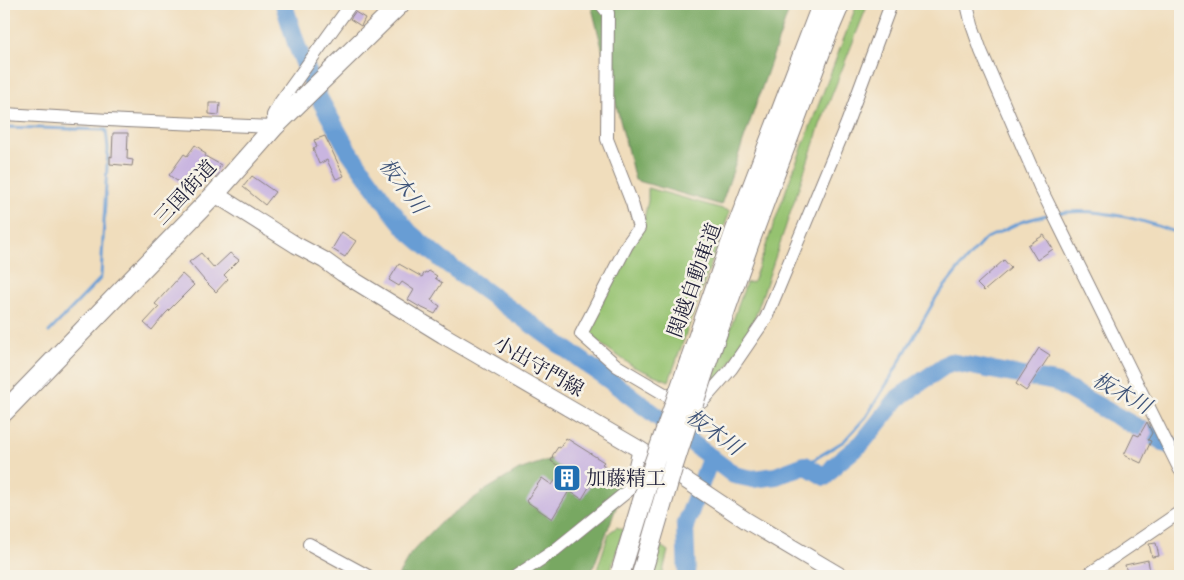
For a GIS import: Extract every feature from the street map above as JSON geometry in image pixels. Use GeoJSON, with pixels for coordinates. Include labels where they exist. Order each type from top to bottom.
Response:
{"type":"FeatureCollection","features":[{"type":"Feature","properties":{"kind":"highway","name":"三国街道"},"geometry":{"type":"LineString","coordinates":[[4,412],[215,194],[274,127],[400,4]]}},
{"type":"Feature","properties":{"kind":"highway","name":"関越自動車道"},"geometry":{"type":"LineString","coordinates":[[641,576],[672,470],[698,362],[738,225],[822,4]]}},
{"type":"Feature","properties":{"kind":"highway","name":"関越自動車道"},"geometry":{"type":"LineString","coordinates":[[620,574],[653,466],[751,238],[840,4]]}},
{"type":"Feature","properties":{"kind":"main road","name":"小出守門線"},"geometry":{"type":"LineString","coordinates":[[215,194],[444,335],[640,449],[747,521],[840,576]]}},
{"type":"Feature","properties":{"kind":"street"},"geometry":{"type":"LineString","coordinates":[[4,114],[274,127],[273,115],[279,104],[351,4]]}},
{"type":"Feature","properties":{"kind":"street"},"geometry":{"type":"LineString","coordinates":[[601,4],[608,13],[607,139],[640,228],[628,245],[581,334],[617,366],[673,399],[702,402],[731,369],[766,318],[847,123],[891,4]]}},
{"type":"Feature","properties":{"kind":"street"},"geometry":{"type":"LineString","coordinates":[[968,4],[972,25],[981,51],[1040,187],[1180,470]]}},
{"type":"Feature","properties":{"kind":"street"},"geometry":{"type":"LineString","coordinates":[[516,576],[555,550],[628,490],[640,449]]}},
{"type":"Feature","properties":{"kind":"street"},"geometry":{"type":"LineString","coordinates":[[1086,576],[1180,512]]}},
{"type":"Feature","properties":{"kind":"street"},"geometry":{"type":"LineString","coordinates":[[309,544],[368,576]]}},
{"type":"Feature","properties":{"kind":"green space"},"geometry":{"type":"Polygon","coordinates":[[[591,4],[791,4],[721,205],[635,180],[591,4]]]}},
{"type":"Feature","properties":{"kind":"green space"},"geometry":{"type":"Polygon","coordinates":[[[857,4],[868,4],[820,125],[754,320],[722,377],[711,385],[746,283],[753,282],[857,4]]]}},
{"type":"Feature","properties":{"kind":"green space"},"geometry":{"type":"Polygon","coordinates":[[[648,188],[730,211],[669,381],[634,367],[585,333],[642,228],[648,201],[648,188]]]}},
{"type":"Feature","properties":{"kind":"green space"},"geometry":{"type":"Polygon","coordinates":[[[551,459],[582,459],[608,473],[624,487],[590,576],[398,576],[411,553],[440,523],[484,491],[519,470],[551,459]]]}},
{"type":"Feature","properties":{"kind":"green space"},"geometry":{"type":"Polygon","coordinates":[[[617,527],[623,530],[609,576],[595,576],[609,533],[617,527]]]}},
{"type":"Feature","properties":{"kind":"green space"},"geometry":{"type":"Polygon","coordinates":[[[661,546],[668,551],[662,576],[653,576],[661,546]]]}},
{"type":"Feature","properties":{"kind":"building"},"geometry":{"type":"Polygon","coordinates":[[[355,12],[365,18],[361,26],[350,19],[355,12]]]}},
{"type":"Feature","properties":{"kind":"building"},"geometry":{"type":"Polygon","coordinates":[[[209,103],[220,103],[219,115],[209,114],[209,103]]]}},
{"type":"Feature","properties":{"kind":"building"},"geometry":{"type":"Polygon","coordinates":[[[113,133],[128,133],[127,159],[133,160],[132,166],[110,164],[113,133]]]}},
{"type":"Feature","properties":{"kind":"building"},"geometry":{"type":"Polygon","coordinates":[[[325,136],[344,176],[336,179],[327,160],[319,164],[313,149],[317,147],[314,140],[325,136]]]}},
{"type":"Feature","properties":{"kind":"building"},"geometry":{"type":"Polygon","coordinates":[[[195,145],[206,154],[205,156],[221,165],[214,177],[197,165],[191,175],[188,173],[181,184],[169,175],[184,154],[187,156],[195,145]]]}},
{"type":"Feature","properties":{"kind":"building"},"geometry":{"type":"Polygon","coordinates":[[[252,176],[275,192],[265,205],[243,187],[252,176]]]}},
{"type":"Feature","properties":{"kind":"building"},"geometry":{"type":"Polygon","coordinates":[[[342,232],[356,241],[345,257],[332,249],[342,232]]]}},
{"type":"Feature","properties":{"kind":"building"},"geometry":{"type":"Polygon","coordinates":[[[1044,235],[1053,249],[1037,260],[1028,245],[1044,235]]]}},
{"type":"Feature","properties":{"kind":"building"},"geometry":{"type":"Polygon","coordinates":[[[201,253],[214,268],[230,253],[239,260],[224,275],[228,279],[216,292],[189,262],[201,253]]]}},
{"type":"Feature","properties":{"kind":"building"},"geometry":{"type":"Polygon","coordinates":[[[1004,260],[1011,268],[984,291],[977,284],[1004,260]]]}},
{"type":"Feature","properties":{"kind":"building"},"geometry":{"type":"Polygon","coordinates":[[[399,264],[422,277],[425,272],[429,271],[437,276],[435,278],[442,283],[431,300],[440,306],[435,314],[408,300],[414,290],[402,282],[399,286],[389,280],[399,264]]]}},
{"type":"Feature","properties":{"kind":"building"},"geometry":{"type":"Polygon","coordinates":[[[182,274],[194,285],[152,330],[144,323],[159,307],[155,304],[182,274]]]}},
{"type":"Feature","properties":{"kind":"building"},"geometry":{"type":"Polygon","coordinates":[[[1039,348],[1050,355],[1026,391],[1016,384],[1039,348]]]}},
{"type":"Feature","properties":{"kind":"building"},"geometry":{"type":"Polygon","coordinates":[[[1147,422],[1152,433],[1148,440],[1151,441],[1141,463],[1124,455],[1134,434],[1139,436],[1147,422]]]}},
{"type":"Feature","properties":{"kind":"building","name":"加藤精工"},"geometry":{"type":"Polygon","coordinates":[[[566,438],[604,462],[602,464],[605,466],[598,478],[595,477],[582,499],[569,491],[552,519],[526,501],[542,478],[552,485],[563,469],[551,461],[552,456],[566,438]]]}},
{"type":"Feature","properties":{"kind":"building"},"geometry":{"type":"Polygon","coordinates":[[[1156,543],[1159,556],[1152,557],[1149,544],[1156,543]]]}},
{"type":"Feature","properties":{"kind":"building"},"geometry":{"type":"Polygon","coordinates":[[[1148,560],[1150,572],[1144,573],[1144,576],[1128,576],[1125,565],[1148,560]]]}},
{"type":"Feature","properties":{"kind":"waterway","name":"板木川"},"geometry":{"type":"LineString","coordinates":[[284,4],[297,46],[318,96],[348,150],[409,232],[442,260],[620,388],[734,475],[753,479],[776,476],[805,465],[825,477],[835,465],[862,443],[898,398],[950,362],[1055,382],[1180,451]]}},
{"type":"Feature","properties":{"kind":"waterway"},"geometry":{"type":"LineString","coordinates":[[4,127],[106,130],[108,148],[101,276],[49,332]]}},
{"type":"Feature","properties":{"kind":"waterway"},"geometry":{"type":"LineString","coordinates":[[1057,213],[1104,213],[1135,219],[1180,234]]}},
{"type":"Feature","properties":{"kind":"waterway"},"geometry":{"type":"LineString","coordinates":[[805,465],[844,441],[866,417],[937,296],[985,239],[1021,222],[1050,214]]}},
{"type":"Feature","properties":{"kind":"waterway"},"geometry":{"type":"LineString","coordinates":[[687,576],[685,526],[711,457]]}},
{"type":"Feature","properties":{"kind":"place","name":"加藤精工"},"geometry":{"type":"Point","coordinates":[567,478]}}]}
